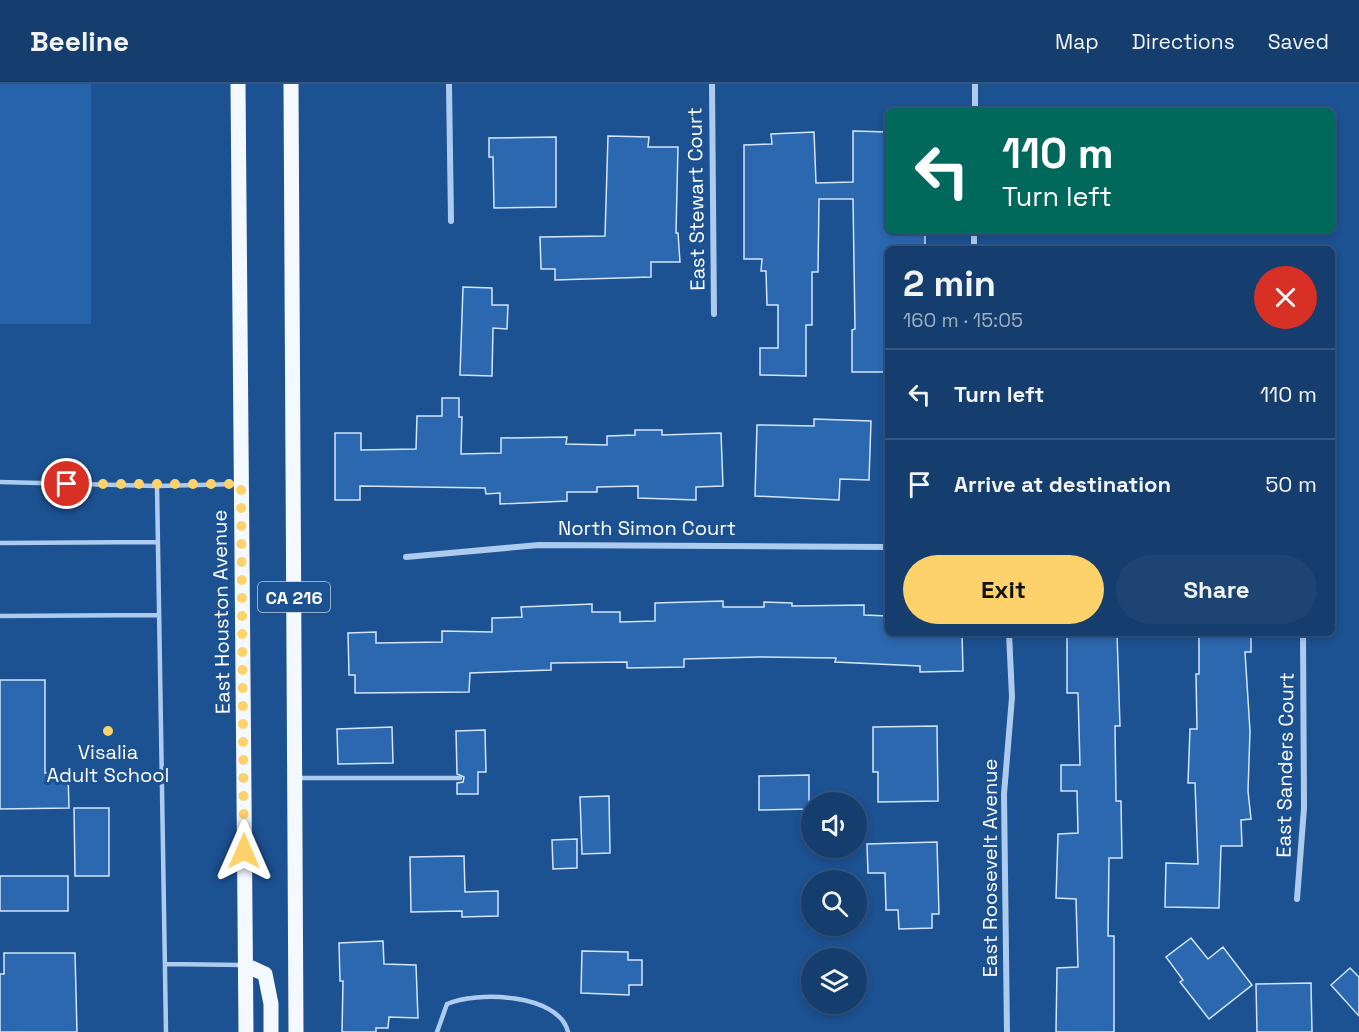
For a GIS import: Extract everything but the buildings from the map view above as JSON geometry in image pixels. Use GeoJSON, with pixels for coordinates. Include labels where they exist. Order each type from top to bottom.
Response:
{"type":"FeatureCollection","features":[{"type":"Feature","properties":{"kind":"main road","name":"East Houston Avenue"},"geometry":{"type":"LineString","coordinates":[[238,84],[246,1032]]}},
{"type":"Feature","properties":{"kind":"main road","name":"CA 216"},"geometry":{"type":"LineString","coordinates":[[291,84],[296,1032]]}},
{"type":"Feature","properties":{"kind":"main road"},"geometry":{"type":"LineString","coordinates":[[246,965],[265,974],[271,1004],[271,1032]]}},
{"type":"Feature","properties":{"kind":"street"},"geometry":{"type":"LineString","coordinates":[[449,84],[451,221]]}},
{"type":"Feature","properties":{"kind":"street","name":"East Stewart Court"},"geometry":{"type":"LineString","coordinates":[[712,84],[714,314]]}},
{"type":"Feature","properties":{"kind":"street"},"geometry":{"type":"LineString","coordinates":[[975,84],[975,108]]}},
{"type":"Feature","properties":{"kind":"street","name":"North Simon Court"},"geometry":{"type":"LineString","coordinates":[[406,557],[539,545],[885,547]]}},
{"type":"Feature","properties":{"kind":"street","name":"East Roosevelt Avenue"},"geometry":{"type":"LineString","coordinates":[[1007,1032],[1004,794],[1012,697],[1010,636]]}},
{"type":"Feature","properties":{"kind":"street","name":"East Sanders Court"},"geometry":{"type":"LineString","coordinates":[[1297,898],[1304,808],[1303,636]]}},
{"type":"Feature","properties":{"kind":"lane"},"geometry":{"type":"LineString","coordinates":[[0,482],[157,486],[241,484]]}},
{"type":"Feature","properties":{"kind":"lane"},"geometry":{"type":"LineString","coordinates":[[157,486],[166,1032]]}},
{"type":"Feature","properties":{"kind":"lane"},"geometry":{"type":"LineString","coordinates":[[0,543],[157,542]]}},
{"type":"Feature","properties":{"kind":"lane"},"geometry":{"type":"LineString","coordinates":[[0,616],[158,615]]}},
{"type":"Feature","properties":{"kind":"lane"},"geometry":{"type":"LineString","coordinates":[[295,778],[459,778]]}},
{"type":"Feature","properties":{"kind":"lane"},"geometry":{"type":"LineString","coordinates":[[165,964],[246,965]]}},
{"type":"Feature","properties":{"kind":"lane"},"geometry":{"type":"LineString","coordinates":[[437,1032],[447,1004],[459,999],[528,999],[549,1007],[568,1032]]}},
{"type":"Feature","properties":{"kind":"shaded area"},"geometry":{"type":"Polygon","coordinates":[[[0,84],[91,84],[91,324],[0,324],[0,84]]]}},
{"type":"Feature","properties":{"kind":"place","name":"Visalia Adult School"},"geometry":{"type":"Point","coordinates":[108,731]}},
{"type":"Feature","properties":{"kind":"route"},"geometry":{"type":"LineString","coordinates":[[67,484],[157,486],[241,484],[244,851]]}}]}
